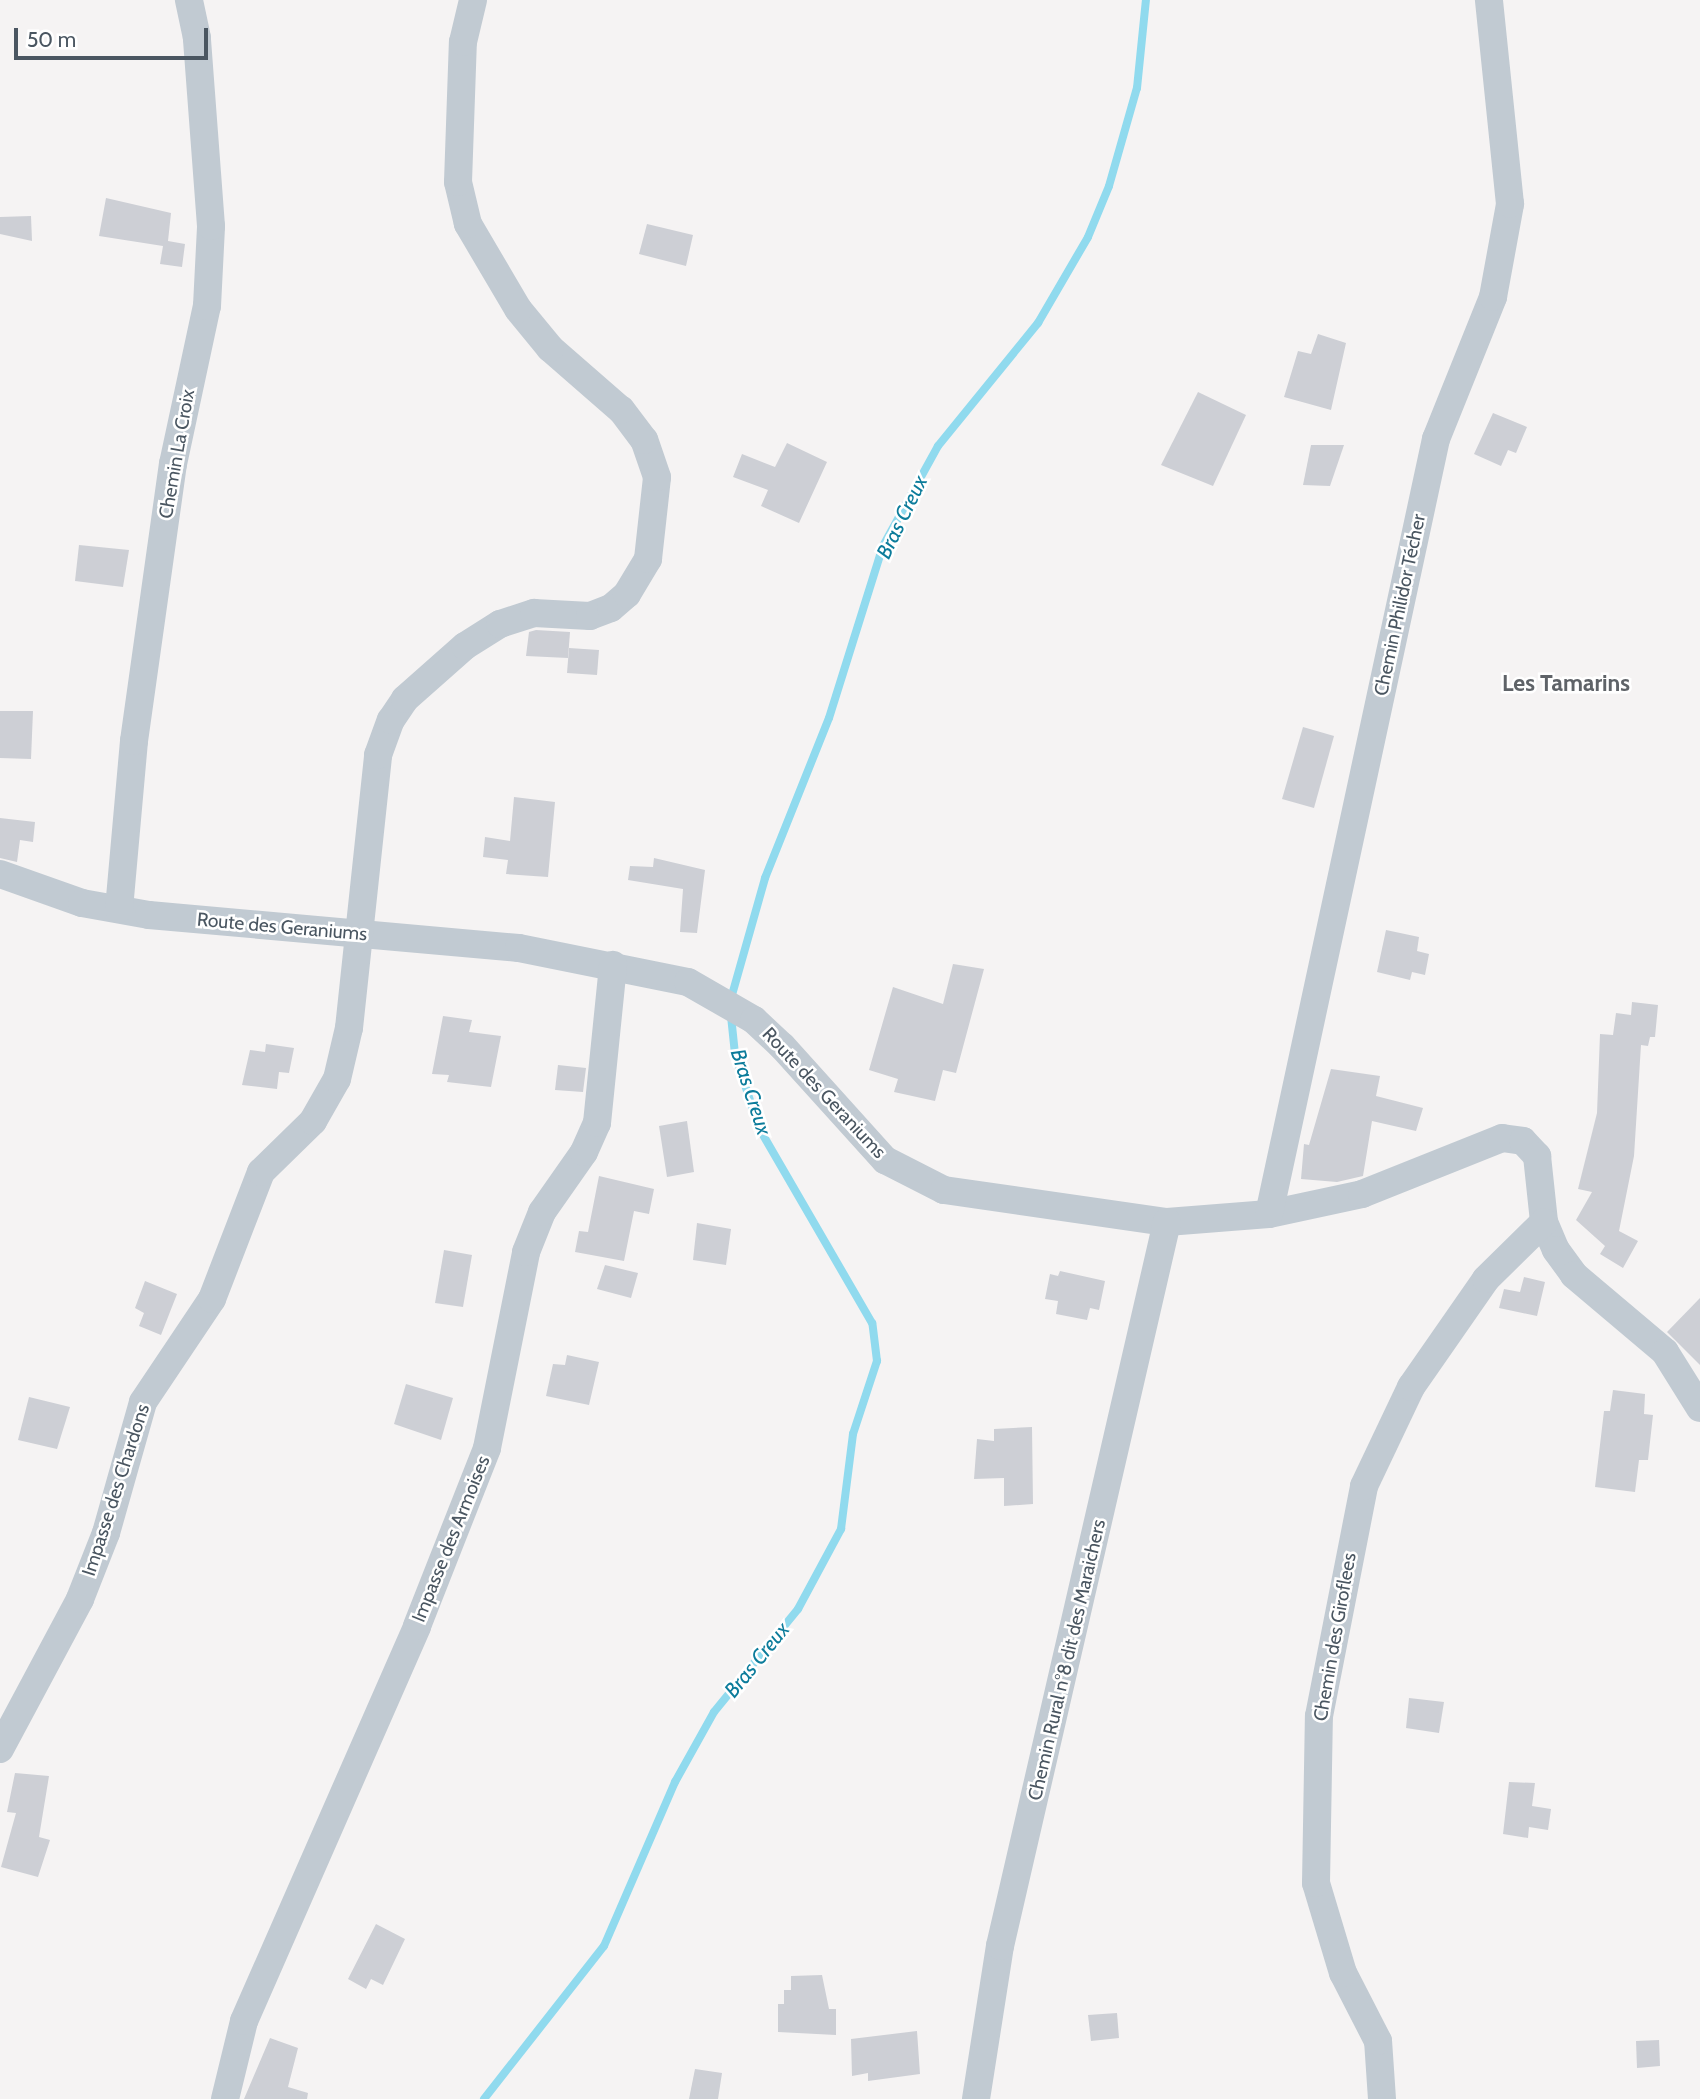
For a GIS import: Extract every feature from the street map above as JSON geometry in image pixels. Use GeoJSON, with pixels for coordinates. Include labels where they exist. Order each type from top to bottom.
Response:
{"type":"FeatureCollection","features":[{"type":"Feature","properties":{"kind":"street","name":"Chemin La Croix"},"geometry":{"type":"LineString","coordinates":[[119,909],[134,741],[173,464],[207,306],[211,226],[197,38],[189,0]]}},
{"type":"Feature","properties":{"kind":"street","name":"Impasse des Chardons"},"geometry":{"type":"LineString","coordinates":[[0,1749],[80,1599],[106,1533],[143,1402],[212,1299],[261,1172],[313,1121],[337,1079],[349,1028],[356,933],[378,755],[405,699],[465,646],[500,624],[534,613],[590,616],[611,608],[627,594],[648,559],[657,477],[643,440],[621,410],[550,348],[517,309],[468,224],[458,182],[463,42],[472,0]]}},
{"type":"Feature","properties":{"kind":"street","name":"Chemin Philidor Técher"},"geometry":{"type":"LineString","coordinates":[[1269,1214],[1436,439],[1493,297],[1510,204],[1489,0]]}},
{"type":"Feature","properties":{"kind":"street","name":"Route des Geraniums"},"geometry":{"type":"LineString","coordinates":[[0,874],[119,909],[519,948],[688,982],[754,1020],[885,1160],[913,1178],[957,1192],[1167,1222],[1269,1214],[1362,1194],[1513,1138],[1537,1156],[1544,1222],[1574,1275],[1665,1352],[1700,1408]]}},
{"type":"Feature","properties":{"kind":"street","name":"Impasse des Armoises"},"geometry":{"type":"LineString","coordinates":[[225,2099],[244,2021],[417,1626],[487,1448],[526,1252],[542,1212],[584,1152],[597,1123],[613,965]]}},
{"type":"Feature","properties":{"kind":"street","name":"Chemin Rural n°8 dit des Maraichers"},"geometry":{"type":"LineString","coordinates":[[976,2099],[1000,1946],[1167,1222]]}},
{"type":"Feature","properties":{"kind":"street","name":"Chemin des Giroflees"},"geometry":{"type":"LineString","coordinates":[[1382,2099],[1378,2041],[1343,1973],[1317,1883],[1319,1716],[1364,1486],[1410,1387],[1486,1279],[1544,1222]]}},
{"type":"Feature","properties":{"kind":"building"},"geometry":{"type":"Polygon","coordinates":[[[106,198],[171,213],[168,241],[185,244],[182,267],[160,264],[163,246],[99,236],[106,198]]]}},
{"type":"Feature","properties":{"kind":"building"},"geometry":{"type":"Polygon","coordinates":[[[31,216],[32,241],[0,234],[0,217],[31,216]]]}},
{"type":"Feature","properties":{"kind":"building"},"geometry":{"type":"Polygon","coordinates":[[[647,224],[693,235],[686,266],[639,254],[647,224]]]}},
{"type":"Feature","properties":{"kind":"building"},"geometry":{"type":"Polygon","coordinates":[[[1318,334],[1346,343],[1331,410],[1284,397],[1298,351],[1311,354],[1318,334]]]}},
{"type":"Feature","properties":{"kind":"building"},"geometry":{"type":"Polygon","coordinates":[[[1198,392],[1246,415],[1213,486],[1161,465],[1198,392]]]}},
{"type":"Feature","properties":{"kind":"building"},"geometry":{"type":"Polygon","coordinates":[[[1493,413],[1527,427],[1516,453],[1508,450],[1501,466],[1474,454],[1493,413]]]}},
{"type":"Feature","properties":{"kind":"building"},"geometry":{"type":"Polygon","coordinates":[[[787,443],[827,462],[799,523],[761,506],[768,490],[733,477],[742,454],[775,467],[787,443]]]}},
{"type":"Feature","properties":{"kind":"building"},"geometry":{"type":"Polygon","coordinates":[[[1311,445],[1344,445],[1330,486],[1303,485],[1311,445]]]}},
{"type":"Feature","properties":{"kind":"building"},"geometry":{"type":"Polygon","coordinates":[[[79,545],[129,550],[123,587],[75,581],[79,545]]]}},
{"type":"Feature","properties":{"kind":"building"},"geometry":{"type":"Polygon","coordinates":[[[529,632],[570,632],[568,658],[526,656],[529,632]]]}},
{"type":"Feature","properties":{"kind":"building"},"geometry":{"type":"Polygon","coordinates":[[[569,648],[599,650],[597,675],[567,673],[569,648]]]}},
{"type":"Feature","properties":{"kind":"building"},"geometry":{"type":"Polygon","coordinates":[[[0,711],[33,711],[31,759],[0,758],[0,711]]]}},
{"type":"Feature","properties":{"kind":"building"},"geometry":{"type":"Polygon","coordinates":[[[1303,727],[1334,736],[1314,808],[1282,799],[1303,727]]]}},
{"type":"Feature","properties":{"kind":"building"},"geometry":{"type":"Polygon","coordinates":[[[514,797],[555,802],[548,877],[506,874],[508,860],[483,857],[485,837],[510,841],[514,797]]]}},
{"type":"Feature","properties":{"kind":"building"},"geometry":{"type":"Polygon","coordinates":[[[0,818],[35,822],[33,842],[20,840],[17,862],[0,858],[0,818]]]}},
{"type":"Feature","properties":{"kind":"building"},"geometry":{"type":"Polygon","coordinates":[[[654,858],[705,870],[697,933],[680,932],[683,889],[628,880],[630,866],[653,867],[654,858]]]}},
{"type":"Feature","properties":{"kind":"building"},"geometry":{"type":"Polygon","coordinates":[[[1386,930],[1419,937],[1417,951],[1429,954],[1425,975],[1412,972],[1410,980],[1377,972],[1386,930]]]}},
{"type":"Feature","properties":{"kind":"building"},"geometry":{"type":"Polygon","coordinates":[[[953,964],[984,969],[956,1073],[943,1070],[935,1101],[894,1092],[898,1079],[869,1070],[893,987],[943,1004],[953,964]]]}},
{"type":"Feature","properties":{"kind":"building"},"geometry":{"type":"Polygon","coordinates":[[[1632,1002],[1658,1005],[1655,1037],[1650,1037],[1648,1046],[1641,1045],[1634,1156],[1619,1231],[1638,1241],[1623,1268],[1600,1254],[1605,1246],[1576,1220],[1592,1192],[1578,1189],[1597,1113],[1600,1034],[1613,1035],[1616,1013],[1631,1015],[1632,1002]]]}},
{"type":"Feature","properties":{"kind":"building"},"geometry":{"type":"Polygon","coordinates":[[[443,1016],[472,1020],[469,1032],[501,1036],[491,1087],[447,1082],[449,1075],[432,1074],[443,1016]]]}},
{"type":"Feature","properties":{"kind":"building"},"geometry":{"type":"Polygon","coordinates":[[[266,1044],[294,1048],[289,1073],[279,1072],[277,1089],[242,1085],[250,1050],[265,1052],[266,1044]]]}},
{"type":"Feature","properties":{"kind":"building"},"geometry":{"type":"Polygon","coordinates":[[[558,1065],[586,1068],[583,1092],[555,1090],[558,1065]]]}},
{"type":"Feature","properties":{"kind":"building"},"geometry":{"type":"Polygon","coordinates":[[[1331,1069],[1380,1076],[1376,1096],[1423,1108],[1416,1131],[1372,1121],[1363,1176],[1337,1182],[1301,1179],[1304,1144],[1309,1145],[1331,1069]]]}},
{"type":"Feature","properties":{"kind":"building"},"geometry":{"type":"Polygon","coordinates":[[[687,1121],[694,1172],[667,1177],[659,1126],[687,1121]]]}},
{"type":"Feature","properties":{"kind":"building"},"geometry":{"type":"Polygon","coordinates":[[[599,1176],[654,1189],[649,1214],[634,1211],[624,1261],[575,1252],[579,1231],[588,1232],[599,1176]]]}},
{"type":"Feature","properties":{"kind":"building"},"geometry":{"type":"Polygon","coordinates":[[[697,1223],[731,1229],[726,1265],[693,1260],[697,1223]]]}},
{"type":"Feature","properties":{"kind":"building"},"geometry":{"type":"Polygon","coordinates":[[[444,1250],[472,1255],[463,1307],[435,1303],[444,1250]]]}},
{"type":"Feature","properties":{"kind":"building"},"geometry":{"type":"Polygon","coordinates":[[[605,1265],[638,1273],[631,1298],[597,1289],[605,1265]]]}},
{"type":"Feature","properties":{"kind":"building"},"geometry":{"type":"Polygon","coordinates":[[[1060,1271],[1105,1281],[1099,1310],[1090,1308],[1087,1320],[1056,1314],[1058,1301],[1045,1299],[1050,1274],[1058,1276],[1060,1271]]]}},
{"type":"Feature","properties":{"kind":"building"},"geometry":{"type":"Polygon","coordinates":[[[1524,1277],[1545,1282],[1537,1316],[1499,1308],[1504,1289],[1520,1292],[1524,1277]]]}},
{"type":"Feature","properties":{"kind":"building"},"geometry":{"type":"Polygon","coordinates":[[[145,1281],[177,1294],[161,1335],[139,1326],[144,1313],[135,1308],[145,1281]]]}},
{"type":"Feature","properties":{"kind":"building"},"geometry":{"type":"Polygon","coordinates":[[[1700,1298],[1700,1365],[1667,1332],[1700,1298]]]}},
{"type":"Feature","properties":{"kind":"building"},"geometry":{"type":"Polygon","coordinates":[[[567,1355],[599,1362],[589,1405],[546,1396],[553,1364],[565,1365],[567,1355]]]}},
{"type":"Feature","properties":{"kind":"building"},"geometry":{"type":"Polygon","coordinates":[[[406,1384],[453,1398],[441,1440],[394,1424],[406,1384]]]}},
{"type":"Feature","properties":{"kind":"building"},"geometry":{"type":"Polygon","coordinates":[[[1613,1390],[1645,1394],[1644,1414],[1653,1415],[1648,1460],[1639,1460],[1635,1492],[1595,1487],[1604,1411],[1610,1411],[1613,1390]]]}},
{"type":"Feature","properties":{"kind":"building"},"geometry":{"type":"Polygon","coordinates":[[[29,1397],[70,1407],[57,1449],[18,1440],[29,1397]]]}},
{"type":"Feature","properties":{"kind":"building"},"geometry":{"type":"Polygon","coordinates":[[[1032,1427],[1033,1504],[1004,1506],[1004,1478],[974,1479],[977,1439],[994,1441],[994,1429],[1032,1427]]]}},
{"type":"Feature","properties":{"kind":"building"},"geometry":{"type":"Polygon","coordinates":[[[1409,1698],[1444,1702],[1439,1733],[1406,1728],[1409,1698]]]}},
{"type":"Feature","properties":{"kind":"building"},"geometry":{"type":"Polygon","coordinates":[[[15,1773],[49,1776],[39,1837],[50,1840],[38,1877],[1,1867],[16,1813],[7,1812],[15,1773]]]}},
{"type":"Feature","properties":{"kind":"building"},"geometry":{"type":"Polygon","coordinates":[[[1509,1782],[1535,1783],[1532,1806],[1551,1809],[1548,1830],[1529,1827],[1528,1838],[1503,1834],[1509,1782]]]}},
{"type":"Feature","properties":{"kind":"building"},"geometry":{"type":"Polygon","coordinates":[[[376,1924],[405,1939],[383,1985],[371,1979],[366,1989],[348,1979],[376,1924]]]}},
{"type":"Feature","properties":{"kind":"building"},"geometry":{"type":"Polygon","coordinates":[[[822,1975],[829,2009],[836,2009],[836,2035],[778,2032],[778,2004],[784,2004],[784,1990],[791,1990],[791,1976],[822,1975]]]}},
{"type":"Feature","properties":{"kind":"building"},"geometry":{"type":"Polygon","coordinates":[[[1117,2013],[1119,2038],[1091,2041],[1088,2015],[1117,2013]]]}},
{"type":"Feature","properties":{"kind":"building"},"geometry":{"type":"Polygon","coordinates":[[[917,2031],[920,2074],[868,2081],[868,2073],[852,2076],[851,2039],[917,2031]]]}},
{"type":"Feature","properties":{"kind":"building"},"geometry":{"type":"Polygon","coordinates":[[[270,2038],[298,2048],[288,2087],[308,2093],[307,2099],[244,2099],[270,2038]]]}},
{"type":"Feature","properties":{"kind":"building"},"geometry":{"type":"Polygon","coordinates":[[[1659,2040],[1660,2066],[1637,2068],[1636,2041],[1659,2040]]]}},
{"type":"Feature","properties":{"kind":"building"},"geometry":{"type":"Polygon","coordinates":[[[695,2069],[722,2073],[718,2099],[689,2099],[695,2069]]]}},
{"type":"Feature","properties":{"kind":"waterway","name":"Bras Creux"},"geometry":{"type":"LineString","coordinates":[[730,1002],[765,878],[829,718],[883,546],[938,446],[1038,323],[1088,237],[1109,186],[1137,88],[1146,0]]}},
{"type":"Feature","properties":{"kind":"waterway","name":"Bras Creux"},"geometry":{"type":"LineString","coordinates":[[484,2099],[604,1946],[675,1782],[714,1712],[798,1609],[841,1529],[853,1434],[877,1361],[872,1323],[759,1128],[735,1054],[731,1015]]}},
{"type":"Feature","properties":{"kind":"district","name":"Les Tamarins"},"geometry":{"type":"Point","coordinates":[1566,683]}}]}
